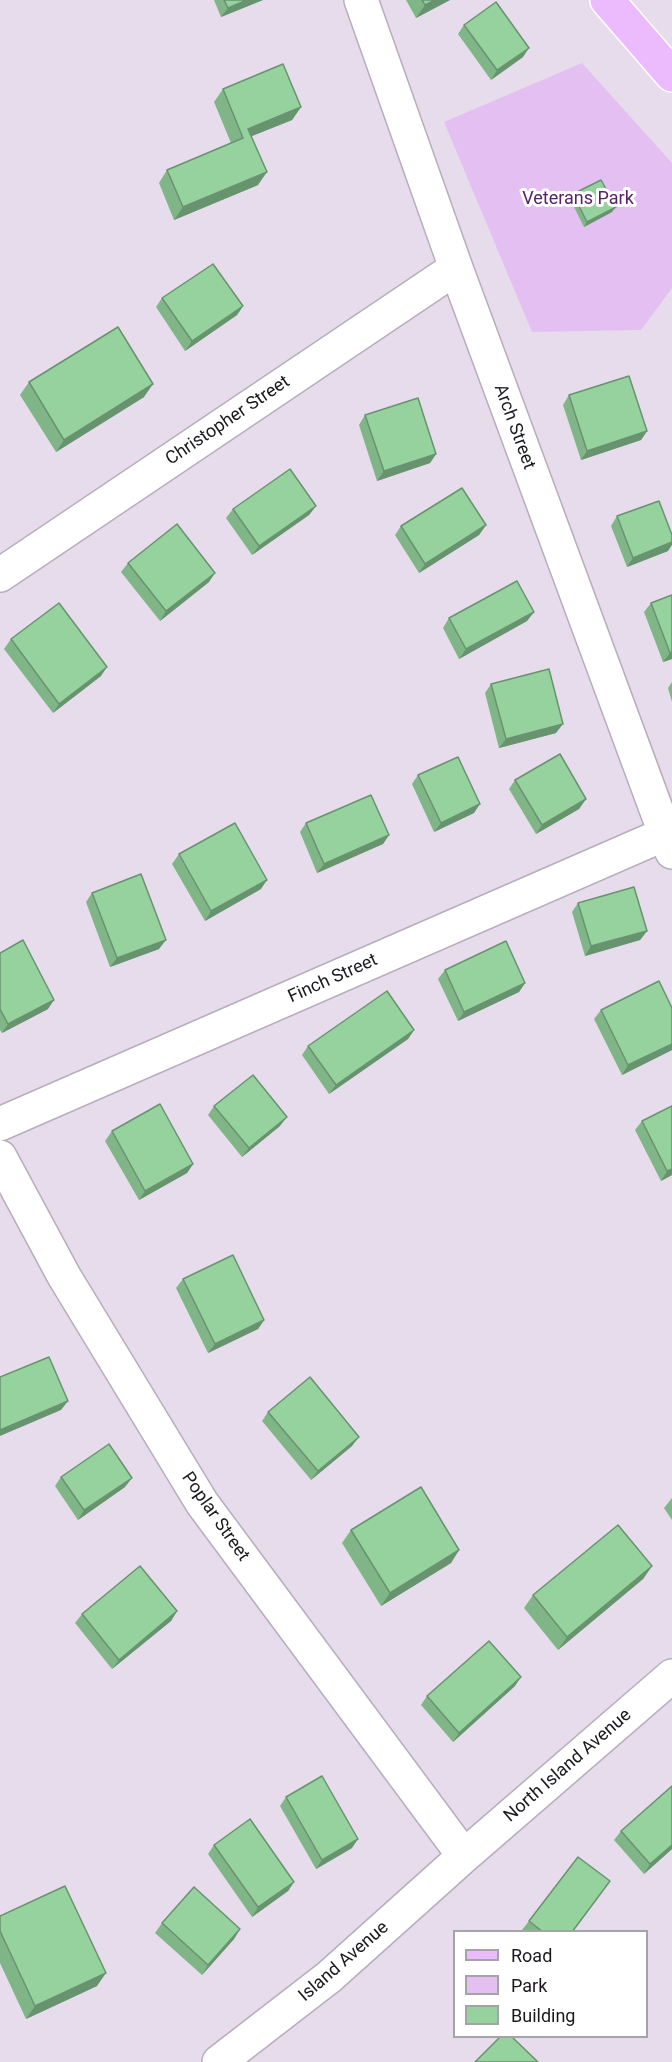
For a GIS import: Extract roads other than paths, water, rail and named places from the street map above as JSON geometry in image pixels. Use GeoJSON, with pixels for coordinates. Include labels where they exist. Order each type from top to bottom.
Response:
{"type":"FeatureCollection","features":[{"type":"Feature","properties":{"kind":"main road"},"geometry":{"type":"LineString","coordinates":[[607,0],[672,75]]}},
{"type":"Feature","properties":{"kind":"street","name":"Arch Street"},"geometry":{"type":"LineString","coordinates":[[361,0],[456,268],[669,843]]}},
{"type":"Feature","properties":{"kind":"street","name":"Christopher Street"},"geometry":{"type":"LineString","coordinates":[[0,575],[456,268]]}},
{"type":"Feature","properties":{"kind":"street","name":"Finch Street"},"geometry":{"type":"LineString","coordinates":[[0,1124],[669,843]]}},
{"type":"Feature","properties":{"kind":"street","name":"Poplar Street"},"geometry":{"type":"LineString","coordinates":[[0,1156],[64,1276],[202,1503],[464,1856]]}},
{"type":"Feature","properties":{"kind":"street","name":"North Island Avenue"},"geometry":{"type":"LineString","coordinates":[[464,1856],[672,1676]]}},
{"type":"Feature","properties":{"kind":"street","name":"Island Avenue"},"geometry":{"type":"LineString","coordinates":[[219,2062],[329,1977],[464,1856]]}},
{"type":"Feature","properties":{"kind":"park label","name":"Veterans Park"},"geometry":{"type":"Point","coordinates":[578,199]}}]}
